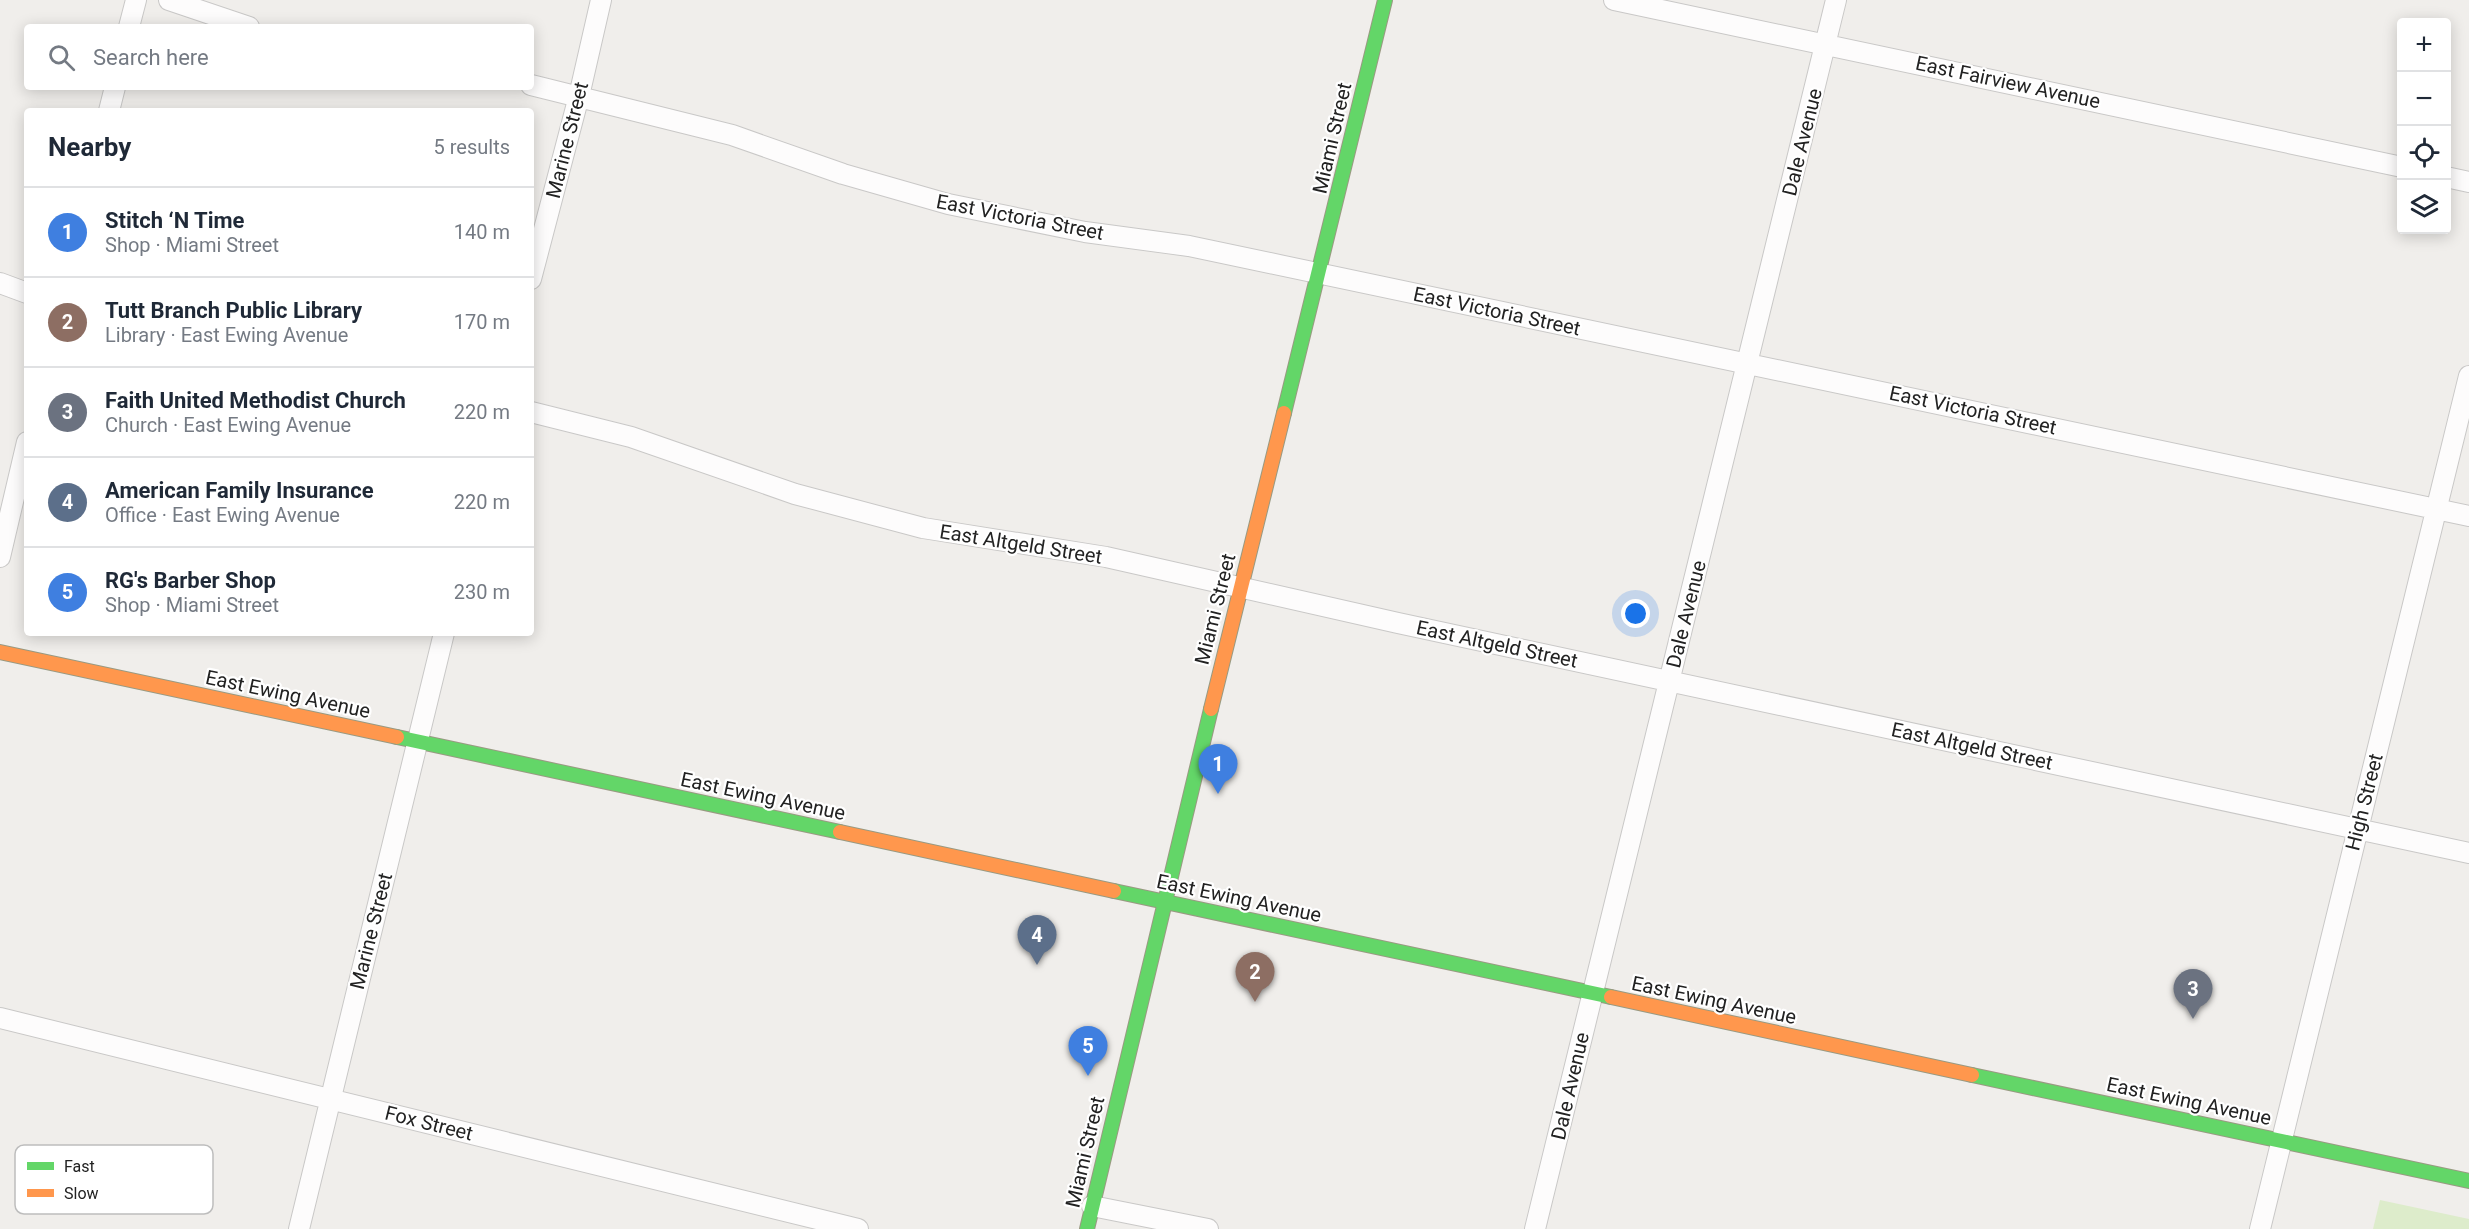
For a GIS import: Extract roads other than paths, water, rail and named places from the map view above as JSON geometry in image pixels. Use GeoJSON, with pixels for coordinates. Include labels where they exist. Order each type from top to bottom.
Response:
{"type":"FeatureCollection","features":[{"type":"Feature","properties":{"kind":"street"},"geometry":{"type":"LineString","coordinates":[[130,24],[136,0]]}},
{"type":"Feature","properties":{"kind":"street"},"geometry":{"type":"LineString","coordinates":[[169,0],[240,24]]}},
{"type":"Feature","properties":{"kind":"street","name":"Marine Street"},"geometry":{"type":"LineString","coordinates":[[534,268],[579,96],[601,0]]}},
{"type":"Feature","properties":{"kind":"street","name":"Miami Street"},"geometry":{"type":"LineString","coordinates":[[1087,1229],[1164,902],[1385,0]]}},
{"type":"Feature","properties":{"kind":"street","name":"East Fairview Avenue"},"geometry":{"type":"LineString","coordinates":[[1614,0],[2397,166]]}},
{"type":"Feature","properties":{"kind":"street","name":"Dale Avenue"},"geometry":{"type":"LineString","coordinates":[[1535,1229],[1836,0]]}},
{"type":"Feature","properties":{"kind":"street","name":"East Victoria Street"},"geometry":{"type":"LineString","coordinates":[[534,86],[732,135],[843,174],[948,204],[1074,230],[1189,246],[2469,516]]}},
{"type":"Feature","properties":{"kind":"street"},"geometry":{"type":"LineString","coordinates":[[110,108],[114,90]]}},
{"type":"Feature","properties":{"kind":"street"},"geometry":{"type":"LineString","coordinates":[[2451,178],[2469,182]]}},
{"type":"Feature","properties":{"kind":"street"},"geometry":{"type":"LineString","coordinates":[[0,283],[24,292]]}},
{"type":"Feature","properties":{"kind":"street","name":"High Street"},"geometry":{"type":"LineString","coordinates":[[2260,1229],[2469,376]]}},
{"type":"Feature","properties":{"kind":"street","name":"East Altgeld Street"},"geometry":{"type":"LineString","coordinates":[[534,413],[631,437],[756,481],[881,518],[972,537],[1106,557],[2469,853]]}},
{"type":"Feature","properties":{"kind":"street"},"geometry":{"type":"LineString","coordinates":[[0,557],[24,455]]}},
{"type":"Feature","properties":{"kind":"street","name":"Marine Street"},"geometry":{"type":"LineString","coordinates":[[299,1229],[443,636]]}},
{"type":"Feature","properties":{"kind":"street","name":"East Ewing Avenue"},"geometry":{"type":"LineString","coordinates":[[0,652],[2469,1181]]}},
{"type":"Feature","properties":{"kind":"street","name":"Fox Street"},"geometry":{"type":"LineString","coordinates":[[0,1018],[858,1229]]}},
{"type":"Feature","properties":{"kind":"street"},"geometry":{"type":"LineString","coordinates":[[1092,1206],[1208,1229]]}},
{"type":"Feature","properties":{"kind":"place","name":"Stitch ‘N Time"},"geometry":{"type":"Point","coordinates":[1218,794]}},
{"type":"Feature","properties":{"kind":"place","name":"American Family Insurance"},"geometry":{"type":"Point","coordinates":[1037,965]}},
{"type":"Feature","properties":{"kind":"place","name":"Tutt Branch Public Library"},"geometry":{"type":"Point","coordinates":[1255,1002]}},
{"type":"Feature","properties":{"kind":"place","name":"Faith United Methodist Church"},"geometry":{"type":"Point","coordinates":[2193,1019]}},
{"type":"Feature","properties":{"kind":"place","name":"RG's Barber Shop"},"geometry":{"type":"Point","coordinates":[1088,1076]}}]}
